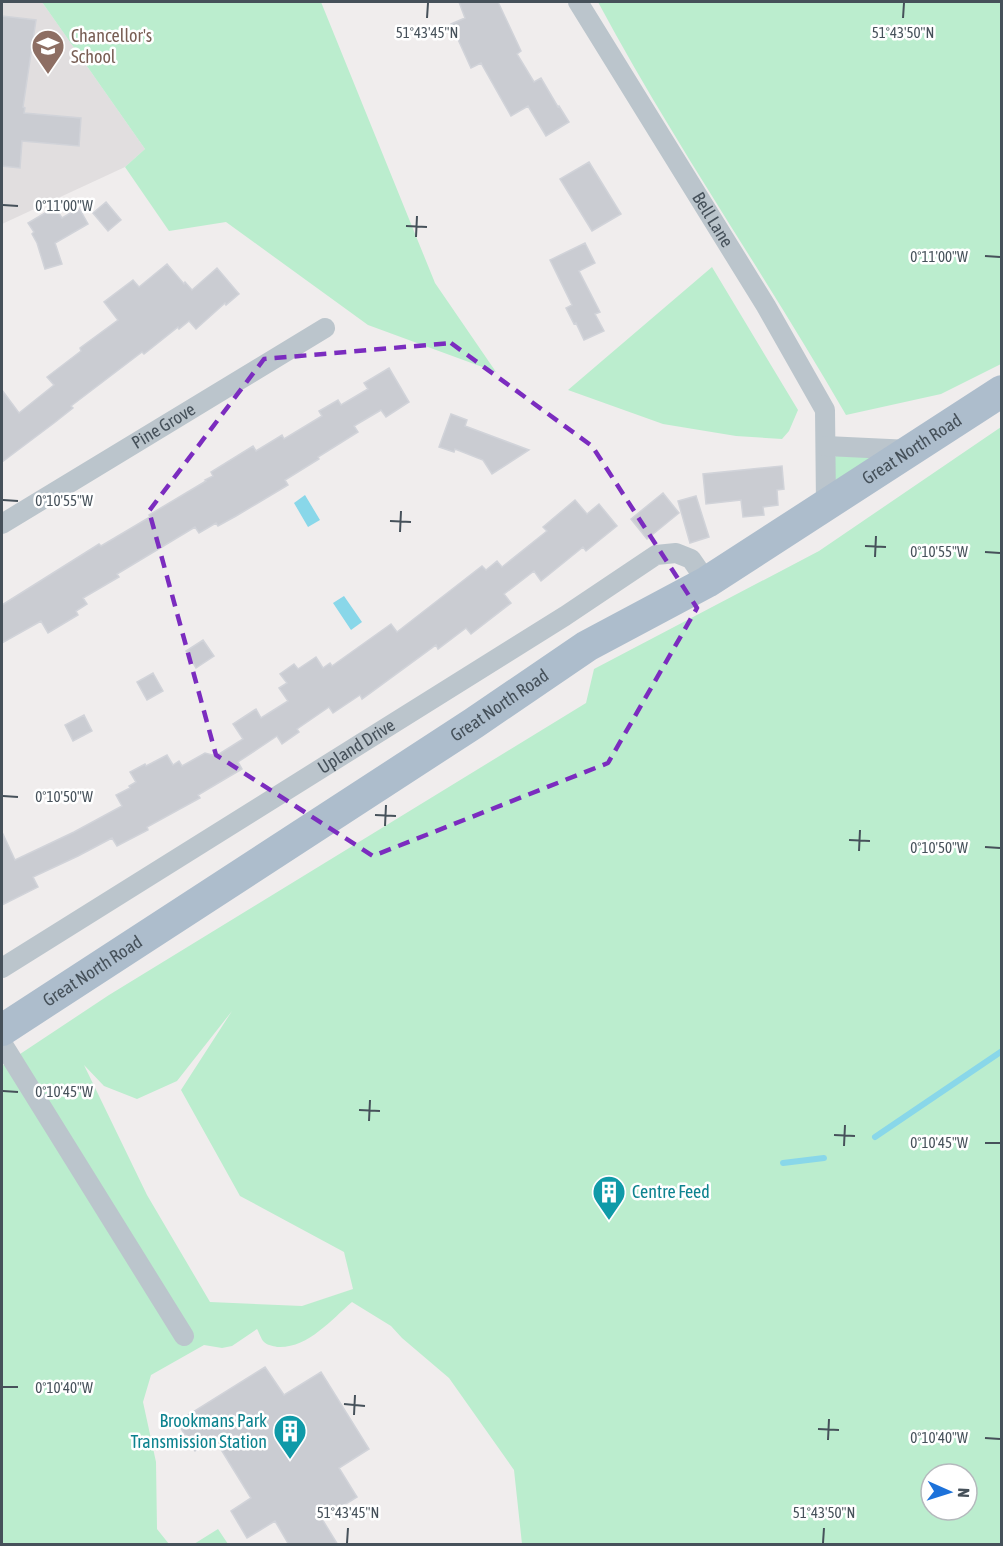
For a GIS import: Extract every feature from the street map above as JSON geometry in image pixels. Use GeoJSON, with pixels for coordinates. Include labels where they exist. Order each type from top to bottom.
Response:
{"type":"FeatureCollection","features":[{"type":"Feature","properties":{"kind":"main road","name":"Great North Road"},"geometry":{"type":"LineString","coordinates":[[2,1030],[464,730],[587,646],[707,582],[1002,391]]}},
{"type":"Feature","properties":{"kind":"street","name":"Bell Lane"},"geometry":{"type":"LineString","coordinates":[[578,2],[766,306],[825,410],[826,504]]}},
{"type":"Feature","properties":{"kind":"street","name":"Pine Grove"},"geometry":{"type":"LineString","coordinates":[[2,524],[325,328]]}},
{"type":"Feature","properties":{"kind":"street"},"geometry":{"type":"LineString","coordinates":[[826,446],[910,450]]}},
{"type":"Feature","properties":{"kind":"street","name":"Upland Drive"},"geometry":{"type":"LineString","coordinates":[[2,968],[565,616],[656,555],[676,553],[691,559],[707,582]]}},
{"type":"Feature","properties":{"kind":"street"},"geometry":{"type":"LineString","coordinates":[[2,1043],[184,1336]]}},
{"type":"Feature","properties":{"kind":"highlighted area"},"geometry":{"type":"Polygon","coordinates":[[[451,343],[592,446],[697,608],[608,763],[373,856],[216,755],[149,511],[264,359],[451,343]]]}},
{"type":"Feature","properties":{"kind":"shaded area","name":"Chancellor's School"},"geometry":{"type":"Polygon","coordinates":[[[2,2],[42,2],[145,149],[125,167],[2,224],[2,2]]]}},
{"type":"Feature","properties":{"kind":"green space"},"geometry":{"type":"Polygon","coordinates":[[[42,2],[321,2],[435,283],[496,372],[368,325],[226,222],[169,231],[125,167],[145,149],[42,2]]]}},
{"type":"Feature","properties":{"kind":"green space"},"geometry":{"type":"Polygon","coordinates":[[[598,2],[1001,2],[1001,364],[941,394],[846,415],[658,107],[598,2]]]}},
{"type":"Feature","properties":{"kind":"green space"},"geometry":{"type":"Polygon","coordinates":[[[712,267],[798,410],[789,431],[782,439],[736,436],[663,424],[568,390],[712,267]]]}},
{"type":"Feature","properties":{"kind":"green space"},"geometry":{"type":"Polygon","coordinates":[[[1001,427],[1001,1544],[522,1544],[514,1470],[449,1378],[391,1326],[352,1302],[318,1332],[298,1343],[277,1347],[270,1345],[263,1341],[257,1329],[232,1346],[222,1348],[204,1345],[151,1375],[143,1402],[156,1462],[157,1529],[169,1544],[2,1544],[2,1066],[109,995],[586,703],[594,669],[819,551],[1001,427]],[[232,1011],[177,1081],[137,1099],[104,1086],[84,1065],[147,1195],[210,1302],[302,1306],[353,1289],[344,1252],[240,1196],[181,1090],[232,1011]]]}},
{"type":"Feature","properties":{"kind":"green space"},"geometry":{"type":"Polygon","coordinates":[[[837,455],[874,456],[833,482],[833,459],[837,455]]]}},
{"type":"Feature","properties":{"kind":"green space"},"geometry":{"type":"Polygon","coordinates":[[[218,1529],[228,1544],[194,1544],[218,1529]]]}},
{"type":"Feature","properties":{"kind":"water"},"geometry":{"type":"Polygon","coordinates":[[[305,495],[320,520],[308,527],[294,503],[305,495]]]}},
{"type":"Feature","properties":{"kind":"water"},"geometry":{"type":"Polygon","coordinates":[[[344,596],[362,622],[351,630],[333,603],[344,596]]]}},
{"type":"Feature","properties":{"kind":"building"},"geometry":{"type":"Polygon","coordinates":[[[459,2],[498,2],[521,51],[517,54],[534,82],[541,78],[569,122],[546,136],[528,106],[511,116],[481,63],[471,68],[451,24],[465,18],[459,2]]]}},
{"type":"Feature","properties":{"kind":"building"},"geometry":{"type":"Polygon","coordinates":[[[2,16],[36,20],[24,113],[81,118],[79,146],[22,141],[20,168],[2,166],[2,16]]]}},
{"type":"Feature","properties":{"kind":"building"},"geometry":{"type":"Polygon","coordinates":[[[589,162],[621,214],[592,231],[560,179],[589,162]]]}},
{"type":"Feature","properties":{"kind":"building"},"geometry":{"type":"Polygon","coordinates":[[[106,202],[121,220],[108,231],[93,213],[106,202]]]}},
{"type":"Feature","properties":{"kind":"building"},"geometry":{"type":"Polygon","coordinates":[[[55,207],[62,218],[79,208],[88,224],[55,243],[62,264],[45,269],[32,234],[34,232],[28,223],[55,207]]]}},
{"type":"Feature","properties":{"kind":"building"},"geometry":{"type":"Polygon","coordinates":[[[585,243],[595,263],[579,271],[600,312],[595,314],[604,331],[584,340],[566,308],[572,305],[550,260],[585,243]]]}},
{"type":"Feature","properties":{"kind":"building"},"geometry":{"type":"Polygon","coordinates":[[[167,264],[192,290],[217,268],[239,294],[226,305],[225,303],[196,329],[189,321],[144,354],[142,352],[2,462],[2,390],[19,413],[54,385],[47,377],[81,351],[80,348],[118,320],[104,302],[133,280],[139,287],[167,264]]]}},
{"type":"Feature","properties":{"kind":"building"},"geometry":{"type":"Polygon","coordinates":[[[389,368],[409,402],[386,417],[381,410],[354,426],[358,432],[285,480],[288,485],[236,516],[218,526],[216,523],[199,533],[195,527],[117,574],[119,577],[83,598],[87,604],[76,611],[78,615],[48,633],[41,621],[2,643],[2,605],[99,544],[101,546],[150,517],[149,515],[213,476],[211,472],[253,446],[256,451],[282,435],[284,439],[322,416],[319,411],[338,400],[341,405],[368,389],[364,383],[389,368]]]}},
{"type":"Feature","properties":{"kind":"building"},"geometry":{"type":"Polygon","coordinates":[[[451,414],[467,420],[465,426],[529,450],[492,474],[483,460],[455,449],[454,452],[439,447],[451,414]]]}},
{"type":"Feature","properties":{"kind":"building"},"geometry":{"type":"Polygon","coordinates":[[[782,466],[784,489],[777,490],[778,505],[763,507],[764,515],[743,517],[741,500],[706,504],[703,474],[782,466]]]}},
{"type":"Feature","properties":{"kind":"building"},"geometry":{"type":"Polygon","coordinates":[[[663,493],[679,513],[647,539],[631,519],[663,493]]]}},
{"type":"Feature","properties":{"kind":"building"},"geometry":{"type":"Polygon","coordinates":[[[696,496],[709,537],[690,543],[678,501],[696,496]]]}},
{"type":"Feature","properties":{"kind":"building"},"geometry":{"type":"Polygon","coordinates":[[[575,500],[587,514],[599,504],[617,526],[586,551],[583,547],[541,581],[534,571],[504,594],[511,603],[471,634],[466,628],[438,649],[436,645],[362,699],[360,695],[333,713],[329,707],[297,729],[299,732],[282,744],[277,736],[238,762],[242,769],[198,795],[200,798],[147,827],[148,830],[117,846],[112,838],[33,877],[38,887],[2,905],[2,832],[15,860],[122,806],[116,795],[136,782],[130,772],[145,764],[146,766],[167,755],[173,765],[179,761],[182,766],[205,753],[216,756],[243,739],[233,724],[256,709],[261,718],[288,701],[279,688],[287,683],[280,674],[294,664],[298,669],[316,657],[323,668],[330,663],[332,666],[391,624],[397,632],[482,566],[486,570],[497,561],[502,567],[547,531],[543,527],[575,500]]]}},
{"type":"Feature","properties":{"kind":"building"},"geometry":{"type":"Polygon","coordinates":[[[203,640],[214,656],[196,668],[186,651],[203,640]]]}},
{"type":"Feature","properties":{"kind":"building"},"geometry":{"type":"Polygon","coordinates":[[[153,673],[163,691],[147,700],[137,682],[153,673]]]}},
{"type":"Feature","properties":{"kind":"building"},"geometry":{"type":"Polygon","coordinates":[[[84,715],[92,731],[73,741],[65,725],[84,715]]]}},
{"type":"Feature","properties":{"kind":"building","name":"Brookmans Park Transmission Station"},"geometry":{"type":"Polygon","coordinates":[[[265,1367],[284,1395],[321,1372],[369,1449],[339,1468],[357,1497],[322,1519],[338,1545],[289,1545],[275,1521],[247,1538],[231,1511],[251,1498],[214,1438],[195,1451],[177,1422],[265,1367]]]}},
{"type":"Feature","properties":{"kind":"waterway"},"geometry":{"type":"LineString","coordinates":[[875,1137],[1002,1051]]}},
{"type":"Feature","properties":{"kind":"waterway"},"geometry":{"type":"LineString","coordinates":[[783,1163],[824,1158]]}},
{"type":"Feature","properties":{"kind":"place","name":"Chancellor's School"},"geometry":{"type":"Point","coordinates":[48,75]}},
{"type":"Feature","properties":{"kind":"place","name":"Centre Feed"},"geometry":{"type":"Point","coordinates":[609,1221]}},
{"type":"Feature","properties":{"kind":"place","name":"Brookmans Park Transmission Station"},"geometry":{"type":"Point","coordinates":[290,1460]}}]}
